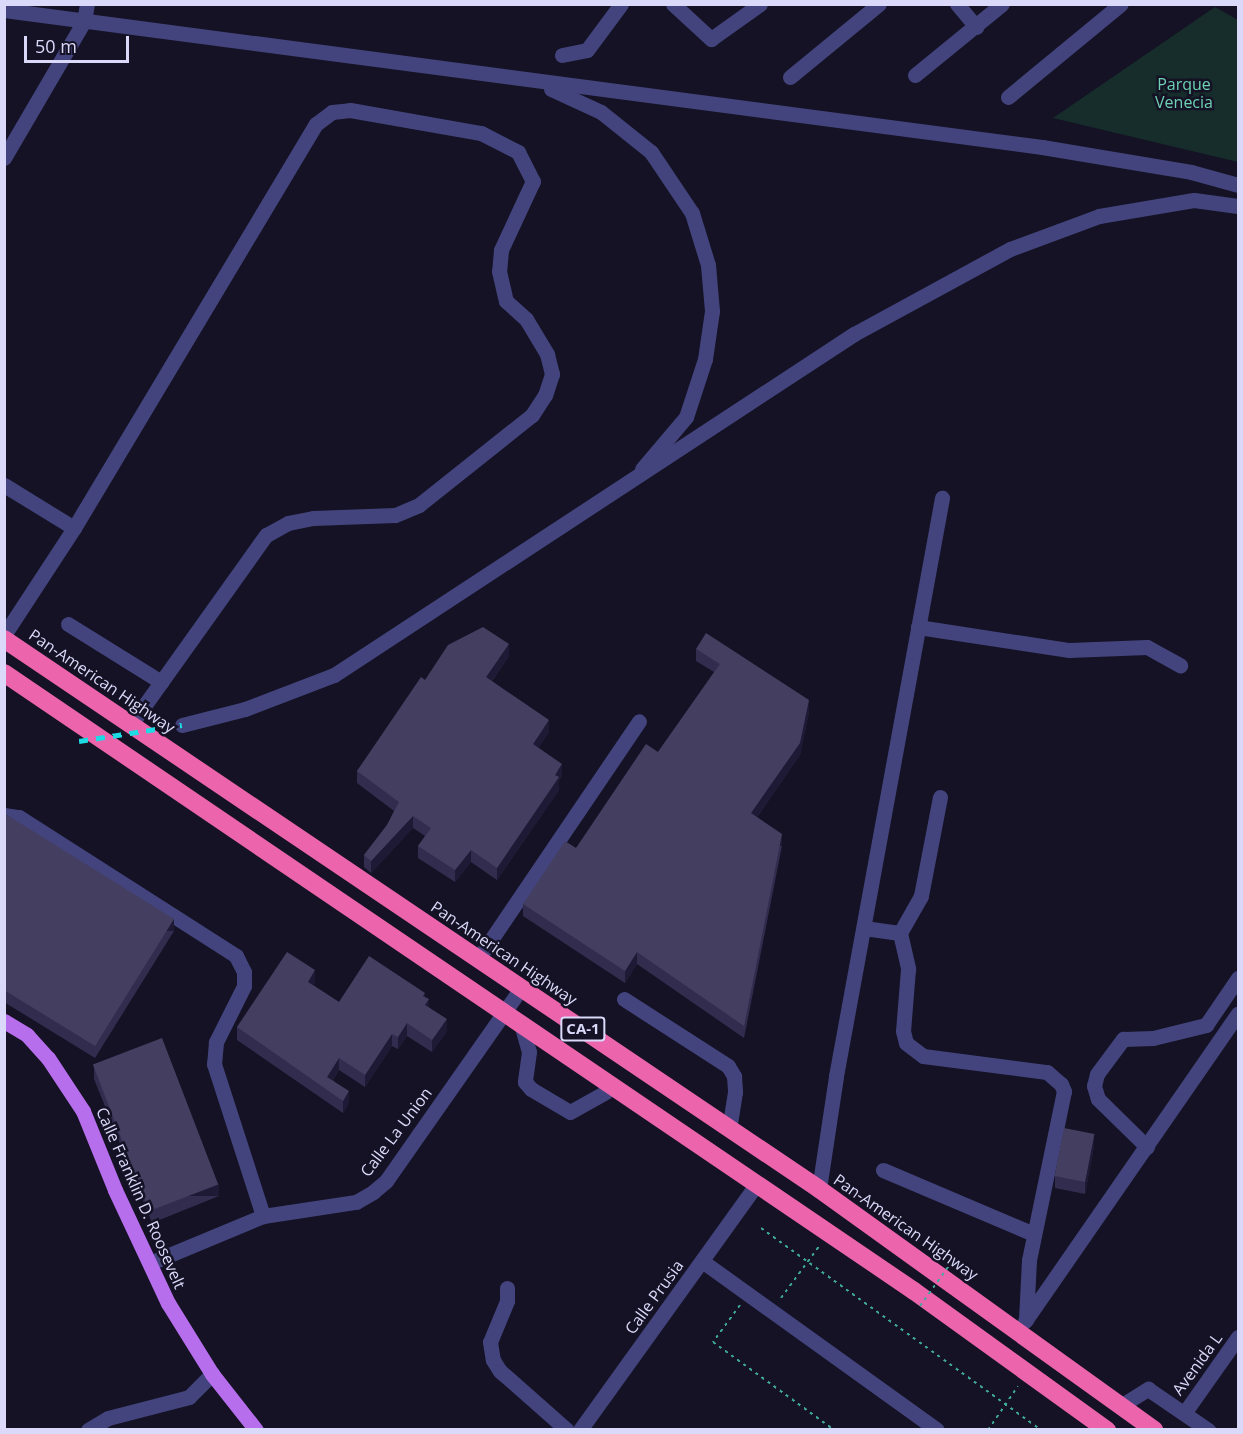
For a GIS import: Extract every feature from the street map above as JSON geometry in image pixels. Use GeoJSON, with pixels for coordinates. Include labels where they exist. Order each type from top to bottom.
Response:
{"type":"FeatureCollection","features":[{"type":"Feature","properties":{"kind":"highway","name":"Pan-American Highway"},"geometry":{"type":"LineString","coordinates":[[4,637],[1022,1325],[1155,1430]]}},
{"type":"Feature","properties":{"kind":"highway","name":"CA-1"},"geometry":{"type":"LineString","coordinates":[[4,673],[757,1184],[1107,1430]]}},
{"type":"Feature","properties":{"kind":"highway"},"geometry":{"type":"LineString","coordinates":[[485,1000],[496,1003],[505,999],[508,986],[501,974]]}},
{"type":"Feature","properties":{"kind":"highway"},"geometry":{"type":"LineString","coordinates":[[560,1050],[556,1038],[560,1027],[578,1026]]}},
{"type":"Feature","properties":{"kind":"main road","name":"Calle Franklin D. Roosevelt"},"geometry":{"type":"LineString","coordinates":[[4,1021],[27,1035],[48,1058],[83,1111],[168,1303],[212,1374],[256,1430]]}},
{"type":"Feature","properties":{"kind":"street"},"geometry":{"type":"LineString","coordinates":[[4,158],[84,21],[87,4]]}},
{"type":"Feature","properties":{"kind":"street"},"geometry":{"type":"LineString","coordinates":[[562,54],[573,55],[587,50],[621,4]]}},
{"type":"Feature","properties":{"kind":"street"},"geometry":{"type":"LineString","coordinates":[[673,4],[711,39],[719,37],[760,4]]}},
{"type":"Feature","properties":{"kind":"street"},"geometry":{"type":"LineString","coordinates":[[790,77],[879,4]]}},
{"type":"Feature","properties":{"kind":"street"},"geometry":{"type":"LineString","coordinates":[[957,4],[976,27]]}},
{"type":"Feature","properties":{"kind":"street"},"geometry":{"type":"LineString","coordinates":[[915,75],[1002,4]]}},
{"type":"Feature","properties":{"kind":"street"},"geometry":{"type":"LineString","coordinates":[[1008,97],[1121,4]]}},
{"type":"Feature","properties":{"kind":"street"},"geometry":{"type":"LineString","coordinates":[[4,10],[1042,147],[1191,172],[1239,185]]}},
{"type":"Feature","properties":{"kind":"street"},"geometry":{"type":"LineString","coordinates":[[504,77],[562,92],[601,112],[651,152],[692,213],[708,265],[712,311],[705,359],[686,417],[632,483]]}},
{"type":"Feature","properties":{"kind":"street"},"geometry":{"type":"LineString","coordinates":[[4,637],[74,528],[316,124],[332,112],[350,110],[481,133],[518,152],[533,181],[501,250],[499,271],[506,301],[526,319],[547,354],[552,374],[545,395],[532,415],[419,505],[395,515],[313,518],[288,523],[266,535],[132,724]]}},
{"type":"Feature","properties":{"kind":"street"},"geometry":{"type":"LineString","coordinates":[[182,725],[246,710],[334,675],[632,483],[854,334],[1010,249],[1099,216],[1194,200],[1239,206]]}},
{"type":"Feature","properties":{"kind":"street"},"geometry":{"type":"LineString","coordinates":[[4,485],[74,528]]}},
{"type":"Feature","properties":{"kind":"street"},"geometry":{"type":"LineString","coordinates":[[819,1189],[942,498]]}},
{"type":"Feature","properties":{"kind":"street"},"geometry":{"type":"LineString","coordinates":[[68,624],[161,682]]}},
{"type":"Feature","properties":{"kind":"street"},"geometry":{"type":"LineString","coordinates":[[918,627],[1070,650],[1147,647],[1180,664]]}},
{"type":"Feature","properties":{"kind":"street"},"geometry":{"type":"LineString","coordinates":[[478,959],[639,721]]}},
{"type":"Feature","properties":{"kind":"street"},"geometry":{"type":"LineString","coordinates":[[940,797],[921,896],[900,933],[908,969],[903,1031],[913,1050],[923,1056],[1047,1072],[1061,1084],[1064,1091],[1034,1234],[1022,1325]]}},
{"type":"Feature","properties":{"kind":"street"},"geometry":{"type":"LineString","coordinates":[[4,815],[19,818],[236,956],[244,972],[244,986],[216,1042],[214,1064],[263,1216]]}},
{"type":"Feature","properties":{"kind":"street"},"geometry":{"type":"LineString","coordinates":[[864,928],[900,933]]}},
{"type":"Feature","properties":{"kind":"street"},"geometry":{"type":"LineString","coordinates":[[1147,1147],[1098,1098],[1094,1086],[1097,1074],[1123,1039],[1153,1038],[1206,1025],[1239,978]]}},
{"type":"Feature","properties":{"kind":"street","name":"Calle La Union"},"geometry":{"type":"LineString","coordinates":[[150,1263],[263,1216],[356,1202],[373,1192],[386,1181],[521,988]]}},
{"type":"Feature","properties":{"kind":"street"},"geometry":{"type":"LineString","coordinates":[[624,999],[728,1066],[734,1076],[735,1092],[729,1128]]}},
{"type":"Feature","properties":{"kind":"street"},"geometry":{"type":"LineString","coordinates":[[1022,1325],[1239,1013]]}},
{"type":"Feature","properties":{"kind":"street"},"geometry":{"type":"LineString","coordinates":[[521,1024],[530,1053],[525,1082],[531,1089],[570,1112],[606,1092]]}},
{"type":"Feature","properties":{"kind":"street"},"geometry":{"type":"LineString","coordinates":[[883,1170],[1034,1234]]}},
{"type":"Feature","properties":{"kind":"street","name":"Calle Prusia"},"geometry":{"type":"LineString","coordinates":[[580,1430],[757,1184]]}},
{"type":"Feature","properties":{"kind":"street"},"geometry":{"type":"LineString","coordinates":[[702,1261],[937,1430]]}},
{"type":"Feature","properties":{"kind":"street"},"geometry":{"type":"LineString","coordinates":[[507,1288],[507,1301],[490,1342],[494,1359],[500,1371],[567,1430]]}},
{"type":"Feature","properties":{"kind":"street","name":"Avenida L"},"geometry":{"type":"LineString","coordinates":[[1185,1412],[1239,1337]]}},
{"type":"Feature","properties":{"kind":"street"},"geometry":{"type":"LineString","coordinates":[[88,1430],[108,1418],[189,1397],[212,1374]]}},
{"type":"Feature","properties":{"kind":"street"},"geometry":{"type":"LineString","coordinates":[[1122,1405],[1148,1389],[1185,1412],[1208,1430]]}},
{"type":"Feature","properties":{"kind":"path"},"geometry":{"type":"LineString","coordinates":[[761,1228],[1041,1430]]}},
{"type":"Feature","properties":{"kind":"path"},"geometry":{"type":"LineString","coordinates":[[772,1311],[820,1245]]}},
{"type":"Feature","properties":{"kind":"path"},"geometry":{"type":"LineString","coordinates":[[920,1306],[953,1260],[936,1247]]}},
{"type":"Feature","properties":{"kind":"path"},"geometry":{"type":"LineString","coordinates":[[748,1294],[713,1342],[834,1430]]}},
{"type":"Feature","properties":{"kind":"path"},"geometry":{"type":"LineString","coordinates":[[988,1430],[1018,1386]]}},
{"type":"Feature","properties":{"kind":"green space","name":"Parque Venecia"},"geometry":{"type":"Polygon","coordinates":[[[1215,7],[1238,20],[1238,162],[1053,118],[1215,7]]]}},
{"type":"Feature","properties":{"kind":"building"},"geometry":{"type":"Polygon","coordinates":[[[483,627],[509,644],[486,677],[549,720],[533,744],[562,764],[555,775],[559,777],[497,868],[471,850],[455,870],[418,846],[431,828],[413,816],[371,861],[364,855],[387,825],[399,802],[357,771],[421,677],[425,680],[448,645],[483,627]]]}},
{"type":"Feature","properties":{"kind":"building"},"geometry":{"type":"Polygon","coordinates":[[[706,633],[809,700],[800,743],[751,813],[782,834],[744,1026],[637,952],[625,971],[523,904],[565,841],[576,848],[646,744],[658,752],[720,664],[696,649],[706,633]]]}},
{"type":"Feature","properties":{"kind":"building"},"geometry":{"type":"Polygon","coordinates":[[[4,813],[174,919],[95,1046],[4,990],[4,813]]]}},
{"type":"Feature","properties":{"kind":"building"},"geometry":{"type":"Polygon","coordinates":[[[287,952],[315,970],[308,982],[339,1002],[369,956],[425,993],[423,996],[429,999],[425,1005],[447,1019],[432,1040],[407,1023],[398,1037],[392,1034],[365,1075],[339,1058],[327,1077],[349,1091],[343,1101],[237,1027],[287,952]]]}},
{"type":"Feature","properties":{"kind":"building"},"geometry":{"type":"Polygon","coordinates":[[[162,1038],[218,1185],[149,1211],[93,1065],[162,1038]]]}},
{"type":"Feature","properties":{"kind":"building"},"geometry":{"type":"Polygon","coordinates":[[[1064,1128],[1094,1134],[1085,1182],[1055,1176],[1064,1128]]]}},
{"type":"Feature","properties":{"kind":"railway"},"geometry":{"type":"LineString","coordinates":[[79,741],[182,725]]}}]}
